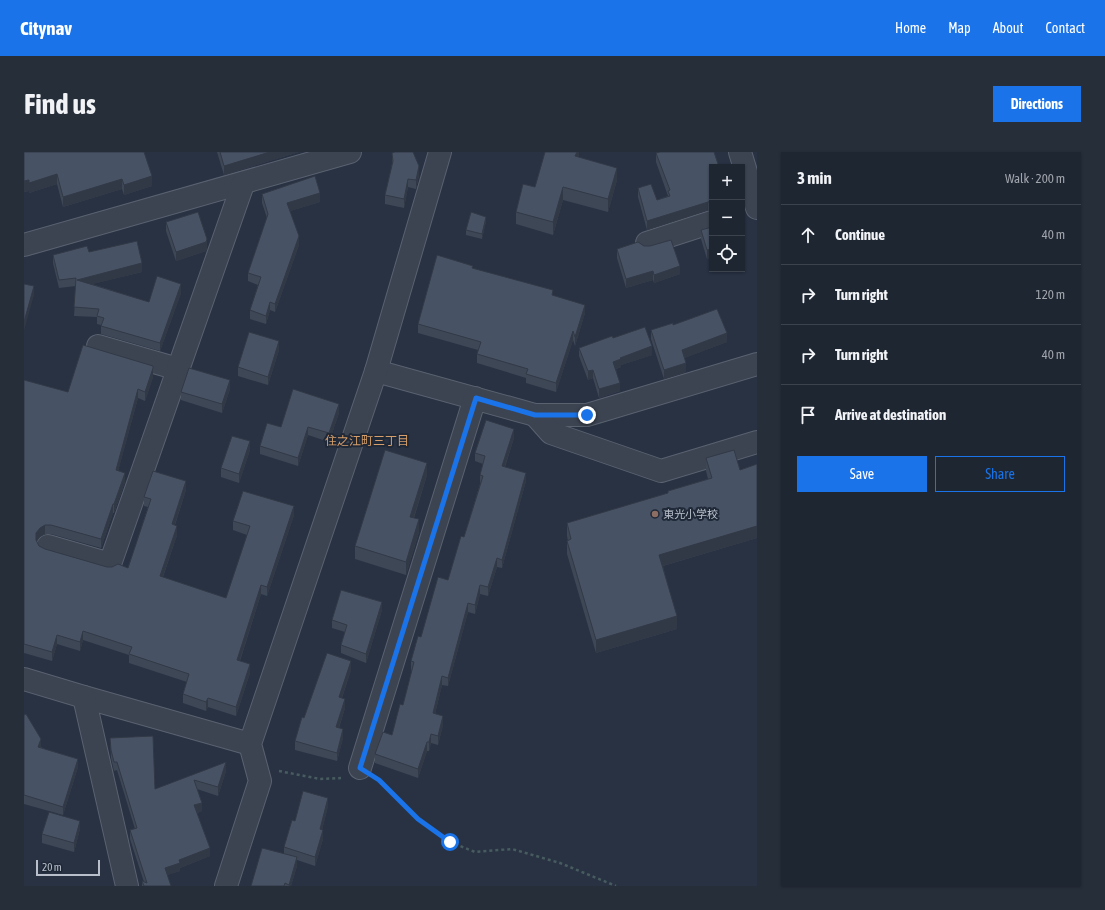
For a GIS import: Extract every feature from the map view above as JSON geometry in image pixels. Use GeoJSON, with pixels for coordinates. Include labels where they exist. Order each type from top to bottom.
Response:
{"type":"FeatureCollection","features":[{"type":"Feature","properties":{"kind":"street"},"geometry":{"type":"LineString","coordinates":[[226,886],[260,781],[253,753],[376,371],[440,152]]}},
{"type":"Feature","properties":{"kind":"street"},"geometry":{"type":"LineString","coordinates":[[740,152],[757,208],[745,212]]}},
{"type":"Feature","properties":{"kind":"street"},"geometry":{"type":"LineString","coordinates":[[24,246],[243,184],[346,153]]}},
{"type":"Feature","properties":{"kind":"street"},"geometry":{"type":"LineString","coordinates":[[48,546],[110,564],[243,184]]}},
{"type":"Feature","properties":{"kind":"street"},"geometry":{"type":"LineString","coordinates":[[648,243],[709,223]]}},
{"type":"Feature","properties":{"kind":"street"},"geometry":{"type":"LineString","coordinates":[[98,346],[178,369]]}},
{"type":"Feature","properties":{"kind":"street"},"geometry":{"type":"LineString","coordinates":[[376,371],[535,415],[587,415],[757,364]]}},
{"type":"Feature","properties":{"kind":"street"},"geometry":{"type":"LineString","coordinates":[[360,768],[476,398]]}},
{"type":"Feature","properties":{"kind":"street"},"geometry":{"type":"LineString","coordinates":[[535,415],[551,433],[661,471],[757,442]]}},
{"type":"Feature","properties":{"kind":"street"},"geometry":{"type":"LineString","coordinates":[[24,679],[84,697],[253,753]]}},
{"type":"Feature","properties":{"kind":"street"},"geometry":{"type":"LineString","coordinates":[[84,697],[127,886]]}},
{"type":"Feature","properties":{"kind":"path"},"geometry":{"type":"LineString","coordinates":[[253,753],[275,771],[320,779],[346,778],[360,768],[379,780],[418,819],[450,842],[476,852],[512,849],[560,863],[616,886]]}},
{"type":"Feature","properties":{"kind":"building"},"geometry":{"type":"Polygon","coordinates":[[[24,152],[144,152],[152,176],[124,185],[122,179],[63,197],[57,174],[29,183],[29,180],[24,181],[24,152]]]}},
{"type":"Feature","properties":{"kind":"building"},"geometry":{"type":"Polygon","coordinates":[[[220,152],[270,152],[224,166],[220,152]]]}},
{"type":"Feature","properties":{"kind":"building"},"geometry":{"type":"Polygon","coordinates":[[[413,152],[419,166],[416,180],[408,179],[404,199],[385,195],[393,161],[392,153],[413,152]]]}},
{"type":"Feature","properties":{"kind":"building"},"geometry":{"type":"Polygon","coordinates":[[[545,152],[577,152],[575,156],[617,168],[608,199],[563,187],[553,222],[516,212],[523,184],[535,187],[545,152]]]}},
{"type":"Feature","properties":{"kind":"building"},"geometry":{"type":"Polygon","coordinates":[[[714,152],[718,164],[709,164],[709,202],[647,221],[638,188],[651,184],[657,200],[670,196],[668,191],[670,190],[656,153],[714,152]]]}},
{"type":"Feature","properties":{"kind":"building"},"geometry":{"type":"Polygon","coordinates":[[[315,176],[320,193],[287,203],[299,236],[275,304],[270,302],[266,316],[250,310],[261,277],[248,273],[268,214],[262,194],[315,176]]]}},
{"type":"Feature","properties":{"kind":"building"},"geometry":{"type":"Polygon","coordinates":[[[198,212],[207,239],[206,242],[176,252],[166,222],[198,212]]]}},
{"type":"Feature","properties":{"kind":"building"},"geometry":{"type":"Polygon","coordinates":[[[471,212],[486,217],[482,234],[466,230],[471,212]]]}},
{"type":"Feature","properties":{"kind":"building"},"geometry":{"type":"Polygon","coordinates":[[[709,228],[709,250],[707,250],[701,230],[709,228]]]}},
{"type":"Feature","properties":{"kind":"building"},"geometry":{"type":"Polygon","coordinates":[[[671,240],[680,266],[654,275],[653,271],[626,279],[617,249],[638,242],[644,246],[650,246],[671,240]]]}},
{"type":"Feature","properties":{"kind":"building"},"geometry":{"type":"Polygon","coordinates":[[[137,241],[142,263],[77,280],[149,302],[157,276],[181,284],[160,343],[101,326],[104,318],[97,316],[99,309],[74,307],[76,278],[59,280],[53,255],[87,246],[89,252],[137,241]]]}},
{"type":"Feature","properties":{"kind":"building"},"geometry":{"type":"Polygon","coordinates":[[[437,255],[473,266],[472,268],[553,290],[552,295],[585,305],[575,337],[573,331],[556,383],[526,374],[528,369],[477,354],[481,342],[418,324],[437,255]]]}},
{"type":"Feature","properties":{"kind":"building"},"geometry":{"type":"Polygon","coordinates":[[[24,284],[34,286],[24,322],[24,284]]]}},
{"type":"Feature","properties":{"kind":"building"},"geometry":{"type":"Polygon","coordinates":[[[717,309],[727,333],[682,350],[686,363],[664,370],[651,330],[673,323],[673,325],[717,309]]]}},
{"type":"Feature","properties":{"kind":"building"},"geometry":{"type":"Polygon","coordinates":[[[645,327],[652,346],[613,362],[620,383],[599,389],[593,370],[588,371],[579,348],[612,336],[613,338],[645,327]]]}},
{"type":"Feature","properties":{"kind":"building"},"geometry":{"type":"Polygon","coordinates":[[[249,332],[279,341],[268,377],[238,367],[249,332]]]}},
{"type":"Feature","properties":{"kind":"building"},"geometry":{"type":"Polygon","coordinates":[[[83,345],[153,366],[153,368],[145,392],[138,389],[116,470],[125,473],[101,539],[51,525],[45,525],[36,533],[36,540],[39,546],[107,567],[112,567],[118,564],[128,568],[151,499],[144,497],[153,471],[186,481],[172,524],[177,526],[160,576],[226,598],[250,526],[233,521],[243,491],[294,506],[267,587],[261,585],[237,660],[250,664],[236,707],[208,698],[206,702],[183,694],[189,674],[129,654],[132,647],[83,631],[80,642],[57,635],[52,652],[24,644],[24,380],[68,392],[83,345]]]}},
{"type":"Feature","properties":{"kind":"building"},"geometry":{"type":"Polygon","coordinates":[[[189,368],[230,380],[222,404],[181,392],[189,368]]]}},
{"type":"Feature","properties":{"kind":"building"},"geometry":{"type":"Polygon","coordinates":[[[293,389],[339,404],[329,433],[308,427],[298,458],[260,446],[267,423],[281,427],[293,389]]]}},
{"type":"Feature","properties":{"kind":"building"},"geometry":{"type":"Polygon","coordinates":[[[486,420],[514,429],[502,466],[526,473],[502,560],[497,558],[488,587],[480,585],[475,605],[468,603],[448,678],[442,676],[433,713],[443,716],[438,736],[431,734],[418,769],[375,754],[383,732],[392,735],[400,704],[403,705],[414,662],[411,661],[418,636],[421,637],[438,577],[448,580],[461,536],[464,537],[483,476],[480,475],[485,456],[475,453],[486,420]]]}},
{"type":"Feature","properties":{"kind":"building"},"geometry":{"type":"Polygon","coordinates":[[[232,436],[250,441],[239,474],[221,468],[232,436]]]}},
{"type":"Feature","properties":{"kind":"building"},"geometry":{"type":"Polygon","coordinates":[[[385,450],[427,463],[410,517],[419,519],[406,562],[355,546],[385,450]]]}},
{"type":"Feature","properties":{"kind":"building"},"geometry":{"type":"Polygon","coordinates":[[[734,450],[740,470],[757,464],[757,526],[659,555],[677,616],[596,640],[567,541],[571,539],[567,523],[668,493],[668,491],[712,478],[706,458],[734,450]]]}},
{"type":"Feature","properties":{"kind":"building"},"geometry":{"type":"Polygon","coordinates":[[[341,590],[382,602],[366,654],[341,645],[347,625],[332,620],[341,590]]]}},
{"type":"Feature","properties":{"kind":"building"},"geometry":{"type":"Polygon","coordinates":[[[327,653],[351,661],[339,697],[345,699],[336,727],[343,729],[337,753],[295,741],[302,717],[304,718],[327,653]]]}},
{"type":"Feature","properties":{"kind":"building"},"geometry":{"type":"Polygon","coordinates":[[[26,714],[41,739],[38,747],[78,759],[63,807],[24,795],[24,715],[26,714]]]}},
{"type":"Feature","properties":{"kind":"building"},"geometry":{"type":"Polygon","coordinates":[[[153,736],[155,789],[226,762],[218,787],[194,780],[202,803],[194,805],[210,848],[179,860],[180,863],[165,868],[171,886],[144,886],[142,881],[147,883],[130,830],[137,828],[117,762],[114,762],[111,750],[110,738],[153,736]]]}},
{"type":"Feature","properties":{"kind":"building"},"geometry":{"type":"Polygon","coordinates":[[[303,791],[328,798],[320,829],[323,830],[315,857],[284,847],[292,820],[295,821],[303,791]]]}},
{"type":"Feature","properties":{"kind":"building"},"geometry":{"type":"Polygon","coordinates":[[[49,812],[80,821],[74,843],[42,834],[49,812]]]}},
{"type":"Feature","properties":{"kind":"building"},"geometry":{"type":"Polygon","coordinates":[[[262,848],[297,857],[289,885],[285,883],[284,886],[251,886],[262,848]]]}},
{"type":"Feature","properties":{"kind":"place","name":"東光小学校"},"geometry":{"type":"Point","coordinates":[655,514]}},
{"type":"Feature","properties":{"kind":"district","name":"住之江町三丁目"},"geometry":{"type":"Point","coordinates":[367,441]}},
{"type":"Feature","properties":{"kind":"route"},"geometry":{"type":"LineString","coordinates":[[450,842],[418,819],[379,780],[360,768],[476,398],[535,415],[587,415]]}}]}
